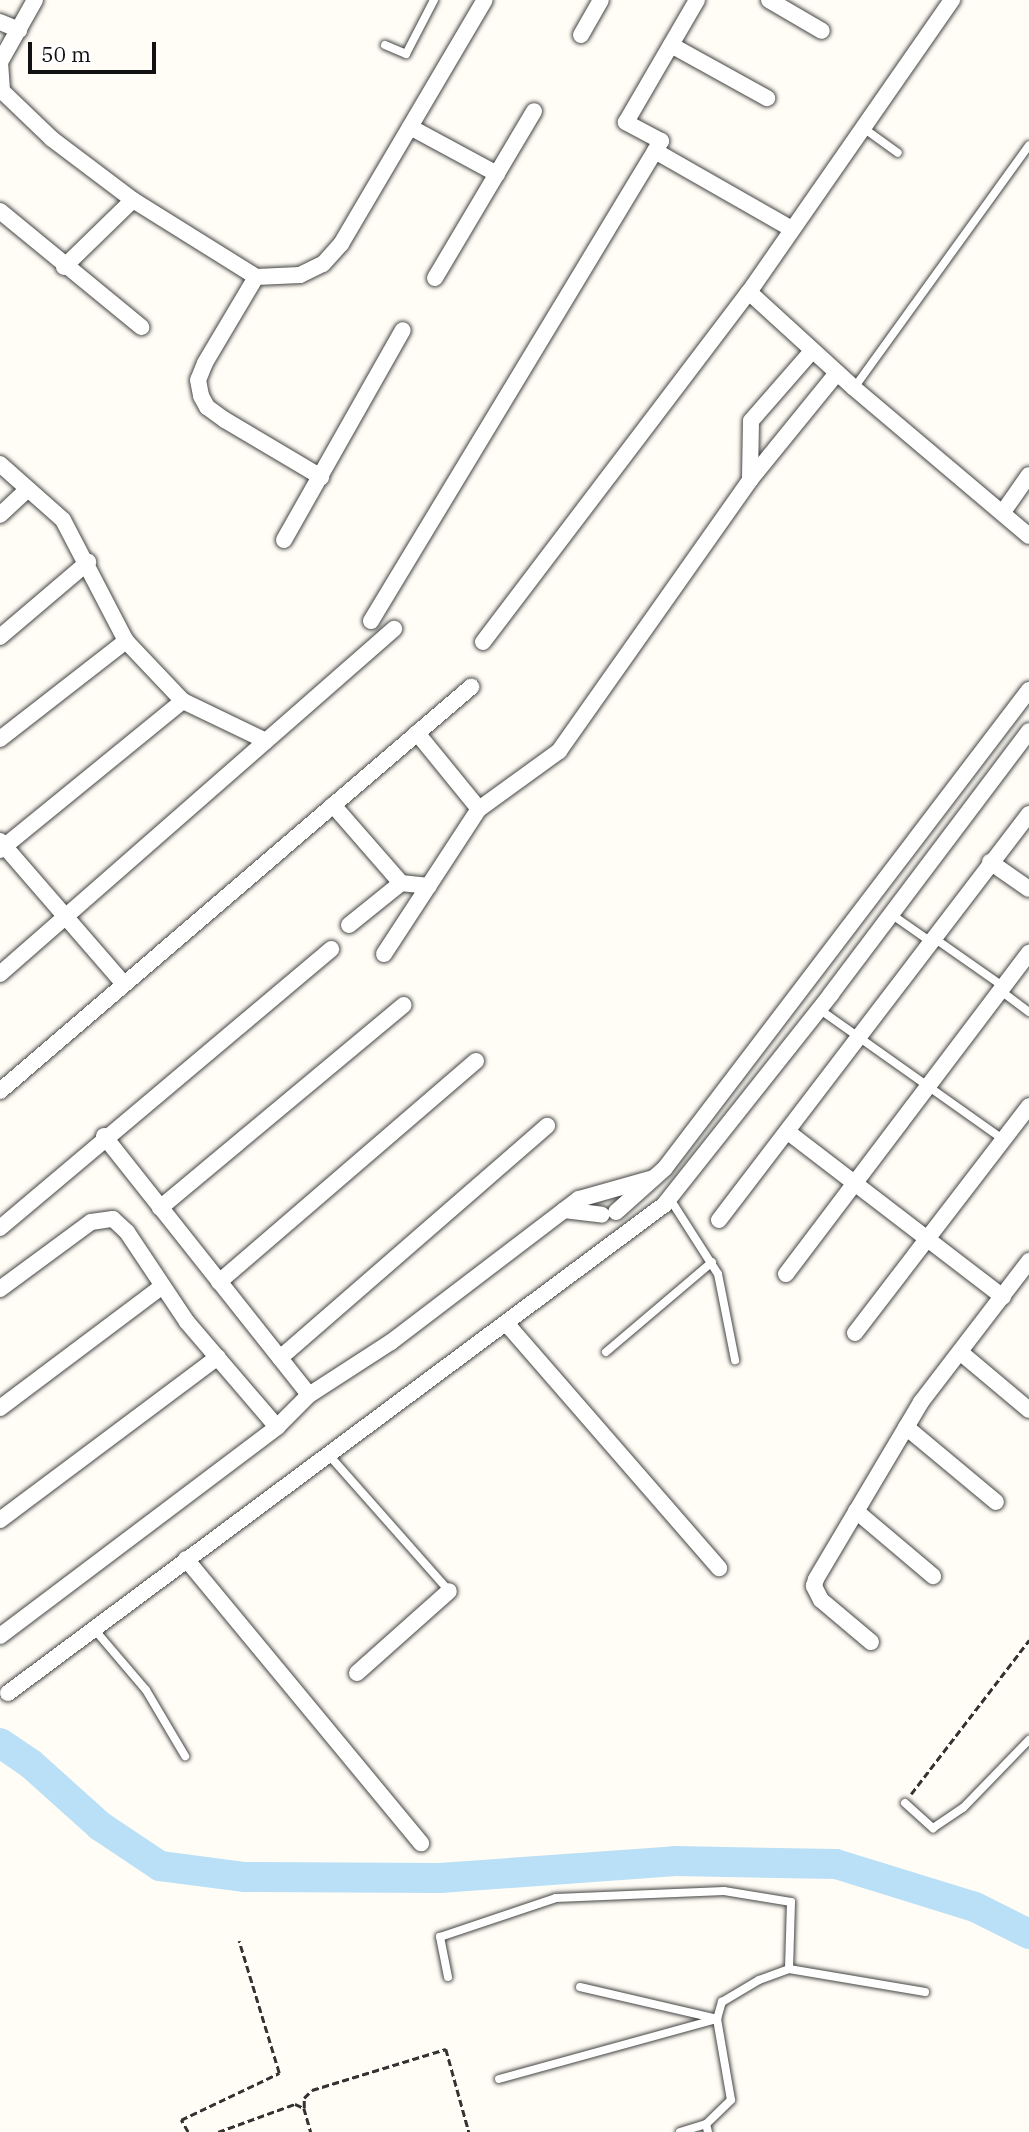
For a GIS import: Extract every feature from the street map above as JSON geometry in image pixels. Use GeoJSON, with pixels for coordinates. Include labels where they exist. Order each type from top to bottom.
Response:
{"type":"FeatureCollection","features":[{"type":"Feature","properties":{"kind":"street"},"geometry":{"type":"LineString","coordinates":[[35,0],[0,62],[2,91],[52,138],[133,200],[256,277],[300,275],[323,264],[341,244],[485,0]]}},
{"type":"Feature","properties":{"kind":"street"},"geometry":{"type":"LineString","coordinates":[[581,35],[601,0]]}},
{"type":"Feature","properties":{"kind":"street"},"geometry":{"type":"LineString","coordinates":[[371,621],[661,141],[626,122],[696,0]]}},
{"type":"Feature","properties":{"kind":"street"},"geometry":{"type":"LineString","coordinates":[[769,0],[822,31]]}},
{"type":"Feature","properties":{"kind":"street"},"geometry":{"type":"LineString","coordinates":[[482,642],[749,292],[790,228],[953,0]]}},
{"type":"Feature","properties":{"kind":"street"},"geometry":{"type":"LineString","coordinates":[[0,22],[19,30]]}},
{"type":"Feature","properties":{"kind":"street"},"geometry":{"type":"LineString","coordinates":[[671,45],[767,98]]}},
{"type":"Feature","properties":{"kind":"street"},"geometry":{"type":"LineString","coordinates":[[435,278],[534,111]]}},
{"type":"Feature","properties":{"kind":"street"},"geometry":{"type":"LineString","coordinates":[[410,127],[497,174]]}},
{"type":"Feature","properties":{"kind":"street"},"geometry":{"type":"LineString","coordinates":[[655,151],[790,228]]}},
{"type":"Feature","properties":{"kind":"street"},"geometry":{"type":"LineString","coordinates":[[64,267],[133,200]]}},
{"type":"Feature","properties":{"kind":"street"},"geometry":{"type":"LineString","coordinates":[[0,211],[64,267],[141,327]]}},
{"type":"Feature","properties":{"kind":"street"},"geometry":{"type":"LineString","coordinates":[[256,277],[205,363],[198,380],[201,396],[207,407],[225,420],[321,477]]}},
{"type":"Feature","properties":{"kind":"street"},"geometry":{"type":"LineString","coordinates":[[749,292],[854,388],[1029,536]]}},
{"type":"Feature","properties":{"kind":"street"},"geometry":{"type":"LineString","coordinates":[[284,540],[403,330]]}},
{"type":"Feature","properties":{"kind":"street"},"geometry":{"type":"LineString","coordinates":[[750,480],[751,421],[812,351]]}},
{"type":"Feature","properties":{"kind":"street"},"geometry":{"type":"LineString","coordinates":[[384,954],[479,809],[559,751],[750,480],[837,373]]}},
{"type":"Feature","properties":{"kind":"street"},"geometry":{"type":"LineString","coordinates":[[0,464],[63,520],[88,562],[126,641],[183,701],[266,741]]}},
{"type":"Feature","properties":{"kind":"street"},"geometry":{"type":"LineString","coordinates":[[1003,512],[1029,475]]}},
{"type":"Feature","properties":{"kind":"street"},"geometry":{"type":"LineString","coordinates":[[0,515],[28,489]]}},
{"type":"Feature","properties":{"kind":"street"},"geometry":{"type":"LineString","coordinates":[[0,636],[88,562]]}},
{"type":"Feature","properties":{"kind":"street"},"geometry":{"type":"LineString","coordinates":[[0,974],[394,629]]}},
{"type":"Feature","properties":{"kind":"street"},"geometry":{"type":"LineString","coordinates":[[0,739],[126,641]]}},
{"type":"Feature","properties":{"kind":"street"},"geometry":{"type":"LineString","coordinates":[[0,1091],[471,687]]}},
{"type":"Feature","properties":{"kind":"street"},"geometry":{"type":"LineString","coordinates":[[564,1210],[609,1214],[653,1178],[1029,690]]}},
{"type":"Feature","properties":{"kind":"street"},"geometry":{"type":"LineString","coordinates":[[124,984],[2,846],[183,701]]}},
{"type":"Feature","properties":{"kind":"street"},"geometry":{"type":"LineString","coordinates":[[417,733],[479,809]]}},
{"type":"Feature","properties":{"kind":"street"},"geometry":{"type":"LineString","coordinates":[[8,1693],[670,1199],[1026,740]]}},
{"type":"Feature","properties":{"kind":"street"},"geometry":{"type":"LineString","coordinates":[[333,805],[401,883],[429,886]]}},
{"type":"Feature","properties":{"kind":"street"},"geometry":{"type":"LineString","coordinates":[[719,1220],[1029,814]]}},
{"type":"Feature","properties":{"kind":"street"},"geometry":{"type":"LineString","coordinates":[[990,862],[1029,889]]}},
{"type":"Feature","properties":{"kind":"street"},"geometry":{"type":"LineString","coordinates":[[349,925],[401,883]]}},
{"type":"Feature","properties":{"kind":"street"},"geometry":{"type":"LineString","coordinates":[[0,1228],[104,1136],[331,949]]}},
{"type":"Feature","properties":{"kind":"street"},"geometry":{"type":"LineString","coordinates":[[786,1275],[1029,953]]}},
{"type":"Feature","properties":{"kind":"street"},"geometry":{"type":"LineString","coordinates":[[160,1208],[404,1005]]}},
{"type":"Feature","properties":{"kind":"street"},"geometry":{"type":"LineString","coordinates":[[219,1282],[476,1061]]}},
{"type":"Feature","properties":{"kind":"street"},"geometry":{"type":"LineString","coordinates":[[855,1333],[1029,1106]]}},
{"type":"Feature","properties":{"kind":"street"},"geometry":{"type":"LineString","coordinates":[[280,1358],[547,1126]]}},
{"type":"Feature","properties":{"kind":"street"},"geometry":{"type":"LineString","coordinates":[[788,1132],[1003,1297]]}},
{"type":"Feature","properties":{"kind":"street"},"geometry":{"type":"LineString","coordinates":[[104,1136],[309,1395]]}},
{"type":"Feature","properties":{"kind":"street"},"geometry":{"type":"LineString","coordinates":[[0,1636],[277,1427],[309,1395],[391,1342],[564,1210],[600,1189],[653,1178]]}},
{"type":"Feature","properties":{"kind":"street"},"geometry":{"type":"LineString","coordinates":[[0,1289],[102,1217],[127,1231],[161,1287],[277,1427]]}},
{"type":"Feature","properties":{"kind":"street"},"geometry":{"type":"LineString","coordinates":[[871,1642],[821,1600],[814,1586],[906,1427],[1029,1261]]}},
{"type":"Feature","properties":{"kind":"street"},"geometry":{"type":"LineString","coordinates":[[1016,1279],[1029,1291]]}},
{"type":"Feature","properties":{"kind":"street"},"geometry":{"type":"LineString","coordinates":[[0,1408],[161,1287]]}},
{"type":"Feature","properties":{"kind":"street"},"geometry":{"type":"LineString","coordinates":[[506,1323],[719,1568]]}},
{"type":"Feature","properties":{"kind":"street"},"geometry":{"type":"LineString","coordinates":[[960,1352],[1029,1410]]}},
{"type":"Feature","properties":{"kind":"street"},"geometry":{"type":"LineString","coordinates":[[0,1520],[218,1357]]}},
{"type":"Feature","properties":{"kind":"street"},"geometry":{"type":"LineString","coordinates":[[906,1427],[996,1502]]}},
{"type":"Feature","properties":{"kind":"street"},"geometry":{"type":"LineString","coordinates":[[856,1511],[933,1576]]}},
{"type":"Feature","properties":{"kind":"street"},"geometry":{"type":"LineString","coordinates":[[186,1559],[421,1843]]}},
{"type":"Feature","properties":{"kind":"street"},"geometry":{"type":"LineString","coordinates":[[357,1673],[449,1591]]}},
{"type":"Feature","properties":{"kind":"lane"},"geometry":{"type":"LineString","coordinates":[[385,44],[406,54],[434,0]]}},
{"type":"Feature","properties":{"kind":"lane"},"geometry":{"type":"LineString","coordinates":[[862,127],[898,153]]}},
{"type":"Feature","properties":{"kind":"lane"},"geometry":{"type":"LineString","coordinates":[[854,388],[1029,145]]}},
{"type":"Feature","properties":{"kind":"lane"},"geometry":{"type":"LineString","coordinates":[[891,914],[1002,989],[1029,1012]]}},
{"type":"Feature","properties":{"kind":"lane"},"geometry":{"type":"LineString","coordinates":[[819,1009],[861,1035],[1004,1140]]}},
{"type":"Feature","properties":{"kind":"lane"},"geometry":{"type":"LineString","coordinates":[[670,1199],[712,1262],[735,1360]]}},
{"type":"Feature","properties":{"kind":"lane"},"geometry":{"type":"LineString","coordinates":[[606,1352],[712,1262]]}},
{"type":"Feature","properties":{"kind":"lane"},"geometry":{"type":"LineString","coordinates":[[328,1454],[449,1591]]}},
{"type":"Feature","properties":{"kind":"lane"},"geometry":{"type":"LineString","coordinates":[[94,1629],[146,1690],[185,1756]]}},
{"type":"Feature","properties":{"kind":"lane"},"geometry":{"type":"LineString","coordinates":[[905,1803],[933,1828],[963,1808],[1029,1740]]}},
{"type":"Feature","properties":{"kind":"lane"},"geometry":{"type":"LineString","coordinates":[[449,1977],[440,1937],[556,1899],[724,1891],[791,1902],[789,1969]]}},
{"type":"Feature","properties":{"kind":"lane"},"geometry":{"type":"LineString","coordinates":[[680,2132],[707,2128],[731,2100],[717,2020],[722,2002],[759,1980],[789,1969],[925,1992]]}},
{"type":"Feature","properties":{"kind":"lane"},"geometry":{"type":"LineString","coordinates":[[580,1987],[717,2020]]}},
{"type":"Feature","properties":{"kind":"lane"},"geometry":{"type":"LineString","coordinates":[[499,2079],[717,2020]]}},
{"type":"Feature","properties":{"kind":"path"},"geometry":{"type":"LineString","coordinates":[[905,1803],[1029,1640]]}},
{"type":"Feature","properties":{"kind":"path"},"geometry":{"type":"LineString","coordinates":[[188,2132],[181,2120],[279,2073],[239,1941]]}},
{"type":"Feature","properties":{"kind":"path"},"geometry":{"type":"LineString","coordinates":[[311,2132],[304,2098],[312,2090],[446,2049],[469,2132]]}},
{"type":"Feature","properties":{"kind":"path"},"geometry":{"type":"LineString","coordinates":[[218,2132],[295,2105],[304,2108]]}},
{"type":"Feature","properties":{"kind":"waterway"},"geometry":{"type":"LineString","coordinates":[[0,1743],[31,1764],[100,1826],[160,1866],[245,1877],[440,1878],[675,1861],[836,1864],[975,1907],[1029,1934]]}}]}
